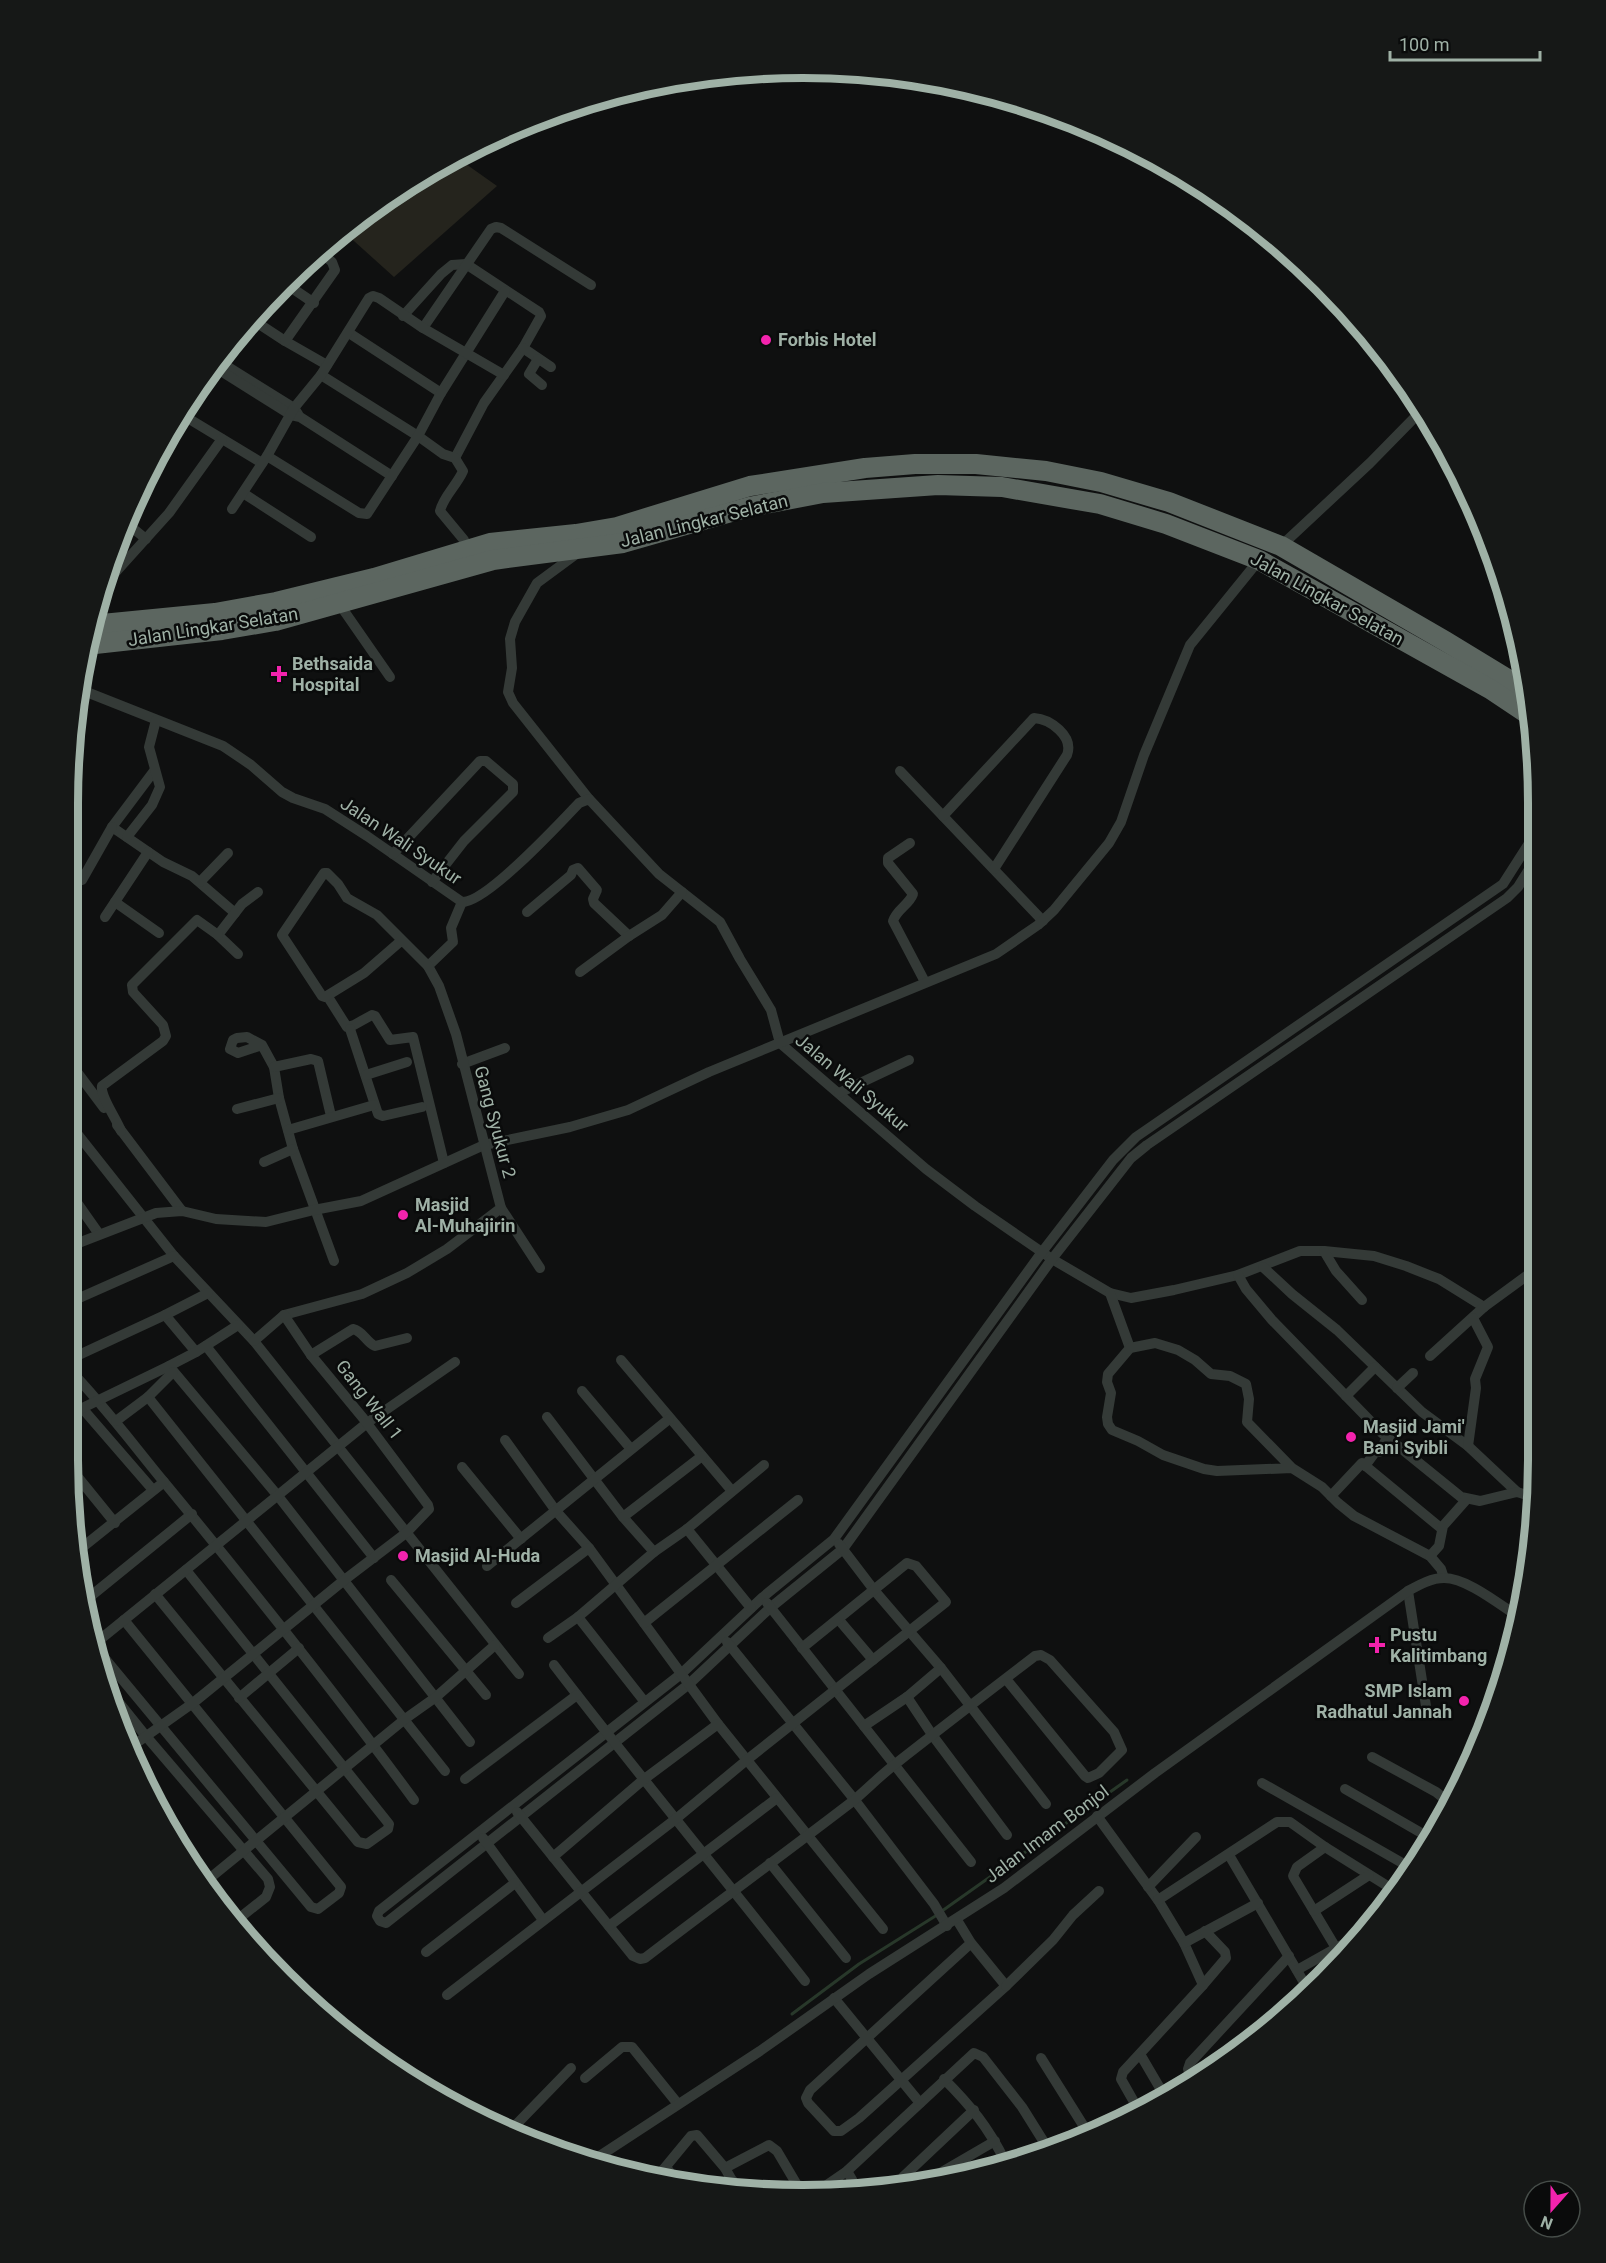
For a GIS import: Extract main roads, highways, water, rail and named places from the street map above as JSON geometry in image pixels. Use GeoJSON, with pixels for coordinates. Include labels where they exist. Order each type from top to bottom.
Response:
{"type":"FeatureCollection","features":[{"type":"Feature","properties":{"kind":"highway","name":"Jalan Lingkar Selatan"},"geometry":{"type":"LineString","coordinates":[[578,544],[617,527],[750,486],[915,464],[976,464],[1046,471],[1101,482],[1169,502],[1281,546],[1518,685]]}},
{"type":"Feature","properties":{"kind":"highway","name":"Jalan Lingkar Selatan"},"geometry":{"type":"LineString","coordinates":[[96,644],[275,621],[340,605],[376,585],[490,543],[534,545],[623,543],[749,507],[823,493],[938,485],[1002,487],[1100,504],[1166,524],[1259,560],[1490,689],[1522,710]]}},
{"type":"Feature","properties":{"kind":"highway","name":"Jalan Lingkar Selatan"},"geometry":{"type":"LineString","coordinates":[[101,623],[215,613],[376,585]]}},
{"type":"Feature","properties":{"kind":"waterway"},"geometry":{"type":"LineString","coordinates":[[942,1911],[1127,1780]]}},
{"type":"Feature","properties":{"kind":"waterway"},"geometry":{"type":"LineString","coordinates":[[792,2014],[859,1964],[937,1915]]}},
{"type":"Feature","properties":{"kind":"place","name":"Forbis Hotel"},"geometry":{"type":"Point","coordinates":[766,340]}},
{"type":"Feature","properties":{"kind":"place","name":"Bethsaida Hospital"},"geometry":{"type":"Point","coordinates":[279,674]}},
{"type":"Feature","properties":{"kind":"place","name":"Masjid Al-Muhajirin"},"geometry":{"type":"Point","coordinates":[403,1215]}},
{"type":"Feature","properties":{"kind":"place","name":"Masjid Jami' Bani Syibli"},"geometry":{"type":"Point","coordinates":[1351,1437]}},
{"type":"Feature","properties":{"kind":"place","name":"Masjid Al-Huda"},"geometry":{"type":"Point","coordinates":[403,1556]}},
{"type":"Feature","properties":{"kind":"place","name":"Pustu Kalitimbang"},"geometry":{"type":"Point","coordinates":[1377,1645]}},
{"type":"Feature","properties":{"kind":"place","name":"SMP Islam Radhatul Jannah"},"geometry":{"type":"Point","coordinates":[1464,1701]}}]}
